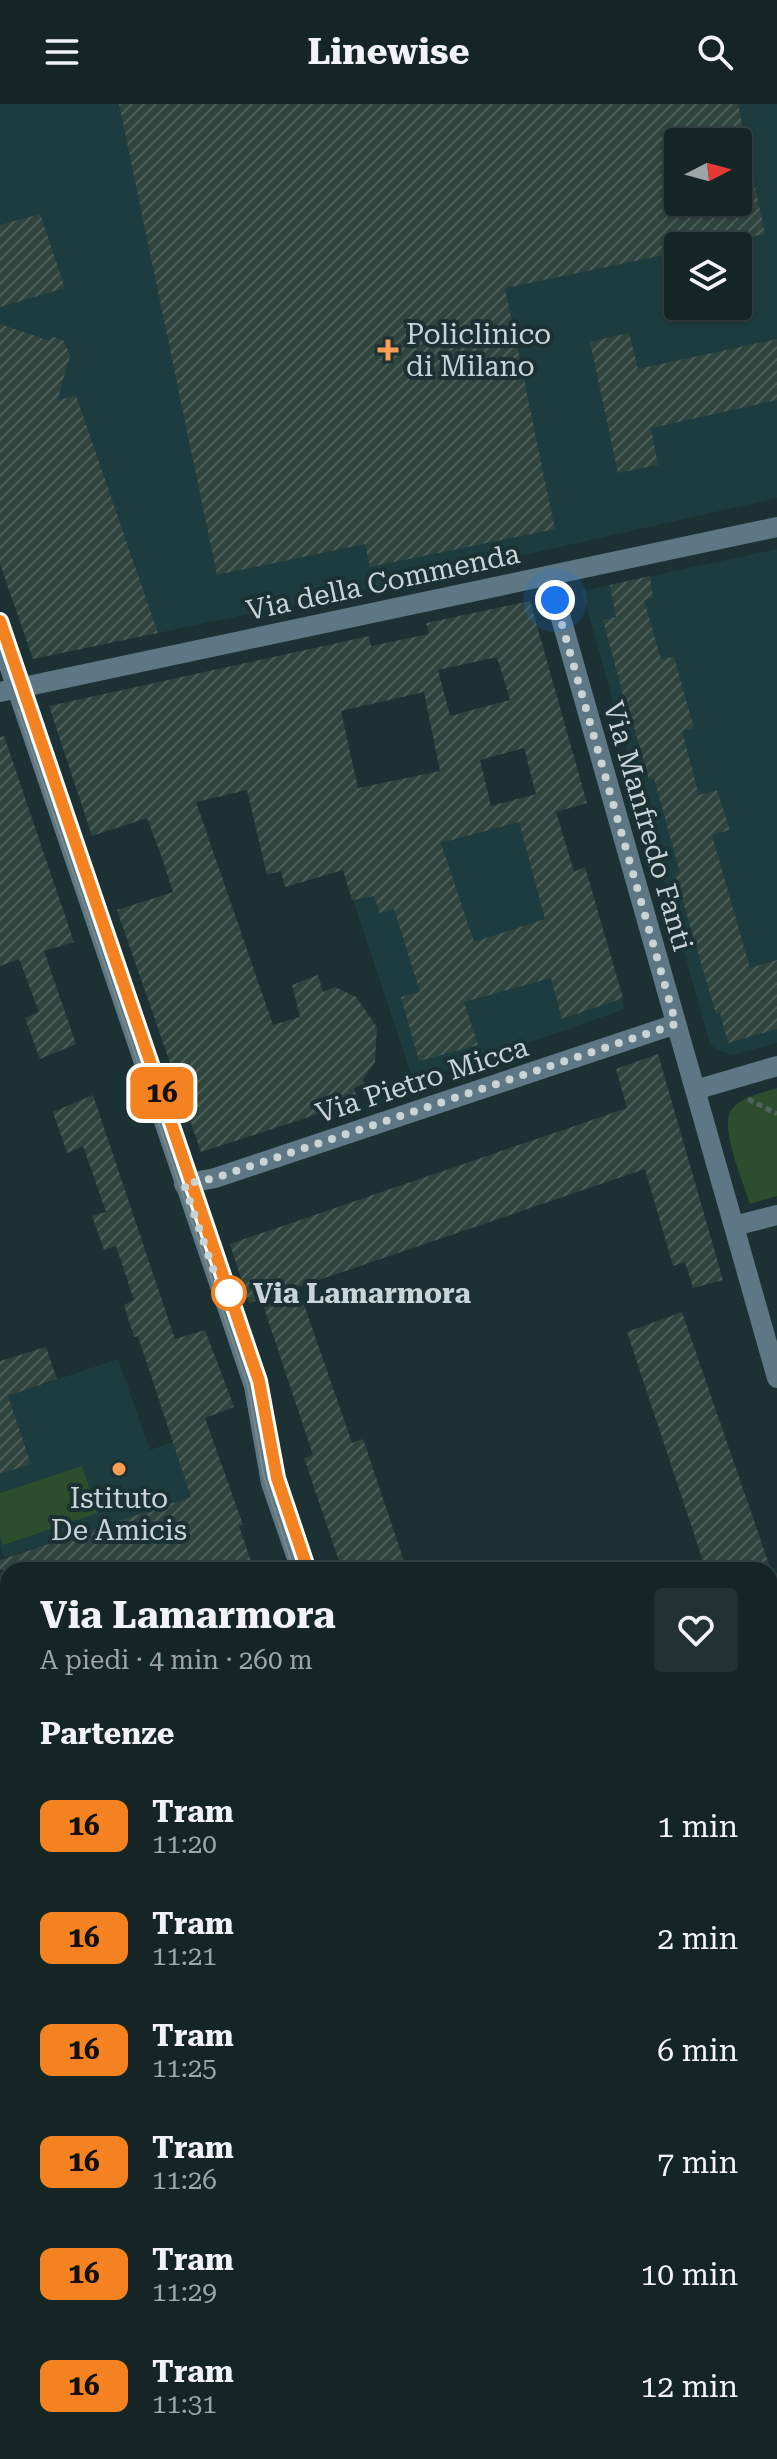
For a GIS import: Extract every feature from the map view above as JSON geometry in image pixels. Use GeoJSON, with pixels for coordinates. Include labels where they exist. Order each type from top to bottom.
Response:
{"type":"FeatureCollection","features":[{"type":"Feature","properties":{"kind":"street","name":"Via della Commenda"},"geometry":{"type":"LineString","coordinates":[[8,690],[777,527]]}},
{"type":"Feature","properties":{"kind":"street","name":"Via Manfredo Fanti"},"geometry":{"type":"LineString","coordinates":[[549,576],[734,1226]]}},
{"type":"Feature","properties":{"kind":"street"},"geometry":{"type":"LineString","coordinates":[[0,639],[8,690],[254,1386],[271,1483],[298,1562]]}},
{"type":"Feature","properties":{"kind":"street","name":"Via Pietro Micca"},"geometry":{"type":"LineString","coordinates":[[184,1184],[215,1178],[676,1024]]}},
{"type":"Feature","properties":{"kind":"street"},"geometry":{"type":"LineString","coordinates":[[695,1090],[777,1066]]}},
{"type":"Feature","properties":{"kind":"street"},"geometry":{"type":"LineString","coordinates":[[777,1215],[734,1226],[777,1378]]}},
{"type":"Feature","properties":{"kind":"path"},"geometry":{"type":"LineString","coordinates":[[740,1096],[777,1114]]}},
{"type":"Feature","properties":{"kind":"shaded area","name":"Policlinico di Milano"},"geometry":{"type":"Polygon","coordinates":[[[0,104],[777,104],[777,498],[431,576],[158,633],[76,395],[0,421],[0,104]]]}},
{"type":"Feature","properties":{"kind":"shaded area"},"geometry":{"type":"Polygon","coordinates":[[[777,549],[777,1043],[732,1055],[710,1044],[582,591],[777,549]]]}},
{"type":"Feature","properties":{"kind":"shaded area"},"geometry":{"type":"Polygon","coordinates":[[[556,812],[574,871],[585,867],[625,1009],[414,1083],[343,870],[556,812]]]}},
{"type":"Feature","properties":{"kind":"shaded area","name":"Istituto De Amicis"},"geometry":{"type":"Polygon","coordinates":[[[118,1359],[150,1450],[209,1429],[243,1525],[81,1562],[43,1562],[38,1547],[4,1558],[0,1546],[0,1474],[31,1463],[8,1396],[118,1359]]]}},
{"type":"Feature","properties":{"kind":"green space"},"geometry":{"type":"Polygon","coordinates":[[[777,1088],[777,1196],[750,1204],[730,1141],[729,1117],[741,1101],[777,1088]]]}},
{"type":"Feature","properties":{"kind":"green space"},"geometry":{"type":"Polygon","coordinates":[[[82,1466],[98,1513],[3,1545],[0,1537],[0,1493],[82,1466]]]}},
{"type":"Feature","properties":{"kind":"building"},"geometry":{"type":"Polygon","coordinates":[[[119,104],[738,104],[743,128],[664,128],[664,216],[752,216],[752,172],[765,234],[752,237],[752,232],[664,232],[664,255],[505,288],[555,529],[370,567],[365,544],[217,575],[119,104]]]}},
{"type":"Feature","properties":{"kind":"building"},"geometry":{"type":"Polygon","coordinates":[[[40,214],[65,288],[0,307],[0,225],[40,214]]]}},
{"type":"Feature","properties":{"kind":"building"},"geometry":{"type":"Polygon","coordinates":[[[0,324],[47,340],[55,337],[64,341],[70,356],[57,401],[76,395],[158,633],[33,659],[0,564],[0,324]]]}},
{"type":"Feature","properties":{"kind":"building"},"geometry":{"type":"Polygon","coordinates":[[[629,333],[638,369],[777,339],[777,400],[651,428],[658,465],[618,473],[590,342],[629,333]]]}},
{"type":"Feature","properties":{"kind":"building"},"geometry":{"type":"Polygon","coordinates":[[[650,576],[653,598],[644,600],[661,659],[674,657],[694,728],[682,731],[699,795],[717,790],[730,830],[712,835],[750,968],[777,960],[777,1029],[728,1043],[720,1013],[716,1014],[675,874],[680,873],[654,778],[649,779],[630,721],[603,620],[616,617],[610,585],[650,576]]]}},
{"type":"Feature","properties":{"kind":"building"},"geometry":{"type":"Polygon","coordinates":[[[530,601],[587,803],[556,812],[574,872],[585,867],[623,998],[562,1019],[551,978],[464,1002],[478,1045],[419,1061],[401,997],[420,992],[394,909],[380,913],[374,896],[352,900],[343,870],[285,887],[281,871],[267,875],[247,790],[196,802],[273,1025],[300,1017],[292,985],[318,975],[323,992],[335,987],[356,997],[377,1027],[375,1062],[363,1079],[364,1084],[354,1088],[358,1101],[201,1152],[117,910],[173,892],[161,855],[147,818],[92,836],[49,706],[369,636],[371,646],[429,634],[426,623],[530,601]],[[497,657],[438,670],[450,716],[510,700],[497,657]],[[424,692],[341,711],[358,788],[440,771],[424,692]],[[524,748],[480,760],[491,806],[536,794],[524,748]],[[519,822],[441,843],[474,942],[545,919],[519,822]]]}},
{"type":"Feature","properties":{"kind":"building"},"geometry":{"type":"Polygon","coordinates":[[[4,736],[74,942],[44,951],[76,1044],[40,1059],[25,1018],[39,1012],[19,959],[0,966],[0,737],[4,736]]]}},
{"type":"Feature","properties":{"kind":"building"},"geometry":{"type":"Polygon","coordinates":[[[658,1054],[723,1280],[693,1288],[685,1262],[673,1266],[645,1169],[298,1287],[352,1443],[363,1439],[404,1562],[339,1562],[304,1458],[313,1455],[261,1299],[249,1303],[230,1244],[627,1108],[616,1069],[658,1054]]]}},
{"type":"Feature","properties":{"kind":"building"},"geometry":{"type":"Polygon","coordinates":[[[93,1095],[175,1339],[205,1330],[234,1407],[205,1418],[243,1525],[239,1526],[251,1562],[0,1562],[191,1497],[138,1336],[134,1337],[124,1305],[134,1300],[116,1246],[104,1250],[92,1216],[106,1212],[83,1146],[67,1153],[53,1112],[93,1095]]]}},
{"type":"Feature","properties":{"kind":"building"},"geometry":{"type":"Polygon","coordinates":[[[682,1312],[768,1562],[703,1562],[627,1332],[682,1312]]]}},
{"type":"Feature","properties":{"kind":"building"},"geometry":{"type":"Polygon","coordinates":[[[46,1347],[57,1379],[8,1396],[31,1464],[0,1474],[0,1361],[46,1347]]]}},
{"type":"Feature","properties":{"kind":"tram line"},"geometry":{"type":"LineString","coordinates":[[0,621],[259,1381],[277,1478],[305,1562]]}},
{"type":"Feature","properties":{"kind":"tram line","name":"16"},"geometry":{"type":"LineString","coordinates":[[0,621],[259,1381],[268,1415],[277,1478],[305,1562]]}},
{"type":"Feature","properties":{"kind":"tram line"},"geometry":{"type":"LineString","coordinates":[[18,710],[248,1386],[264,1477],[291,1562]]}},
{"type":"Feature","properties":{"kind":"place","name":"Policlinico di Milano"},"geometry":{"type":"Point","coordinates":[388,350]}},
{"type":"Feature","properties":{"kind":"place","name":"Via Lamarmora"},"geometry":{"type":"Point","coordinates":[229,1293]}},
{"type":"Feature","properties":{"kind":"place","name":"Istituto De Amicis"},"geometry":{"type":"Point","coordinates":[119,1469]}},
{"type":"Feature","properties":{"kind":"route"},"geometry":{"type":"LineString","coordinates":[[229,1293],[224,1301],[184,1184],[215,1178],[676,1024],[555,600]]}}]}
